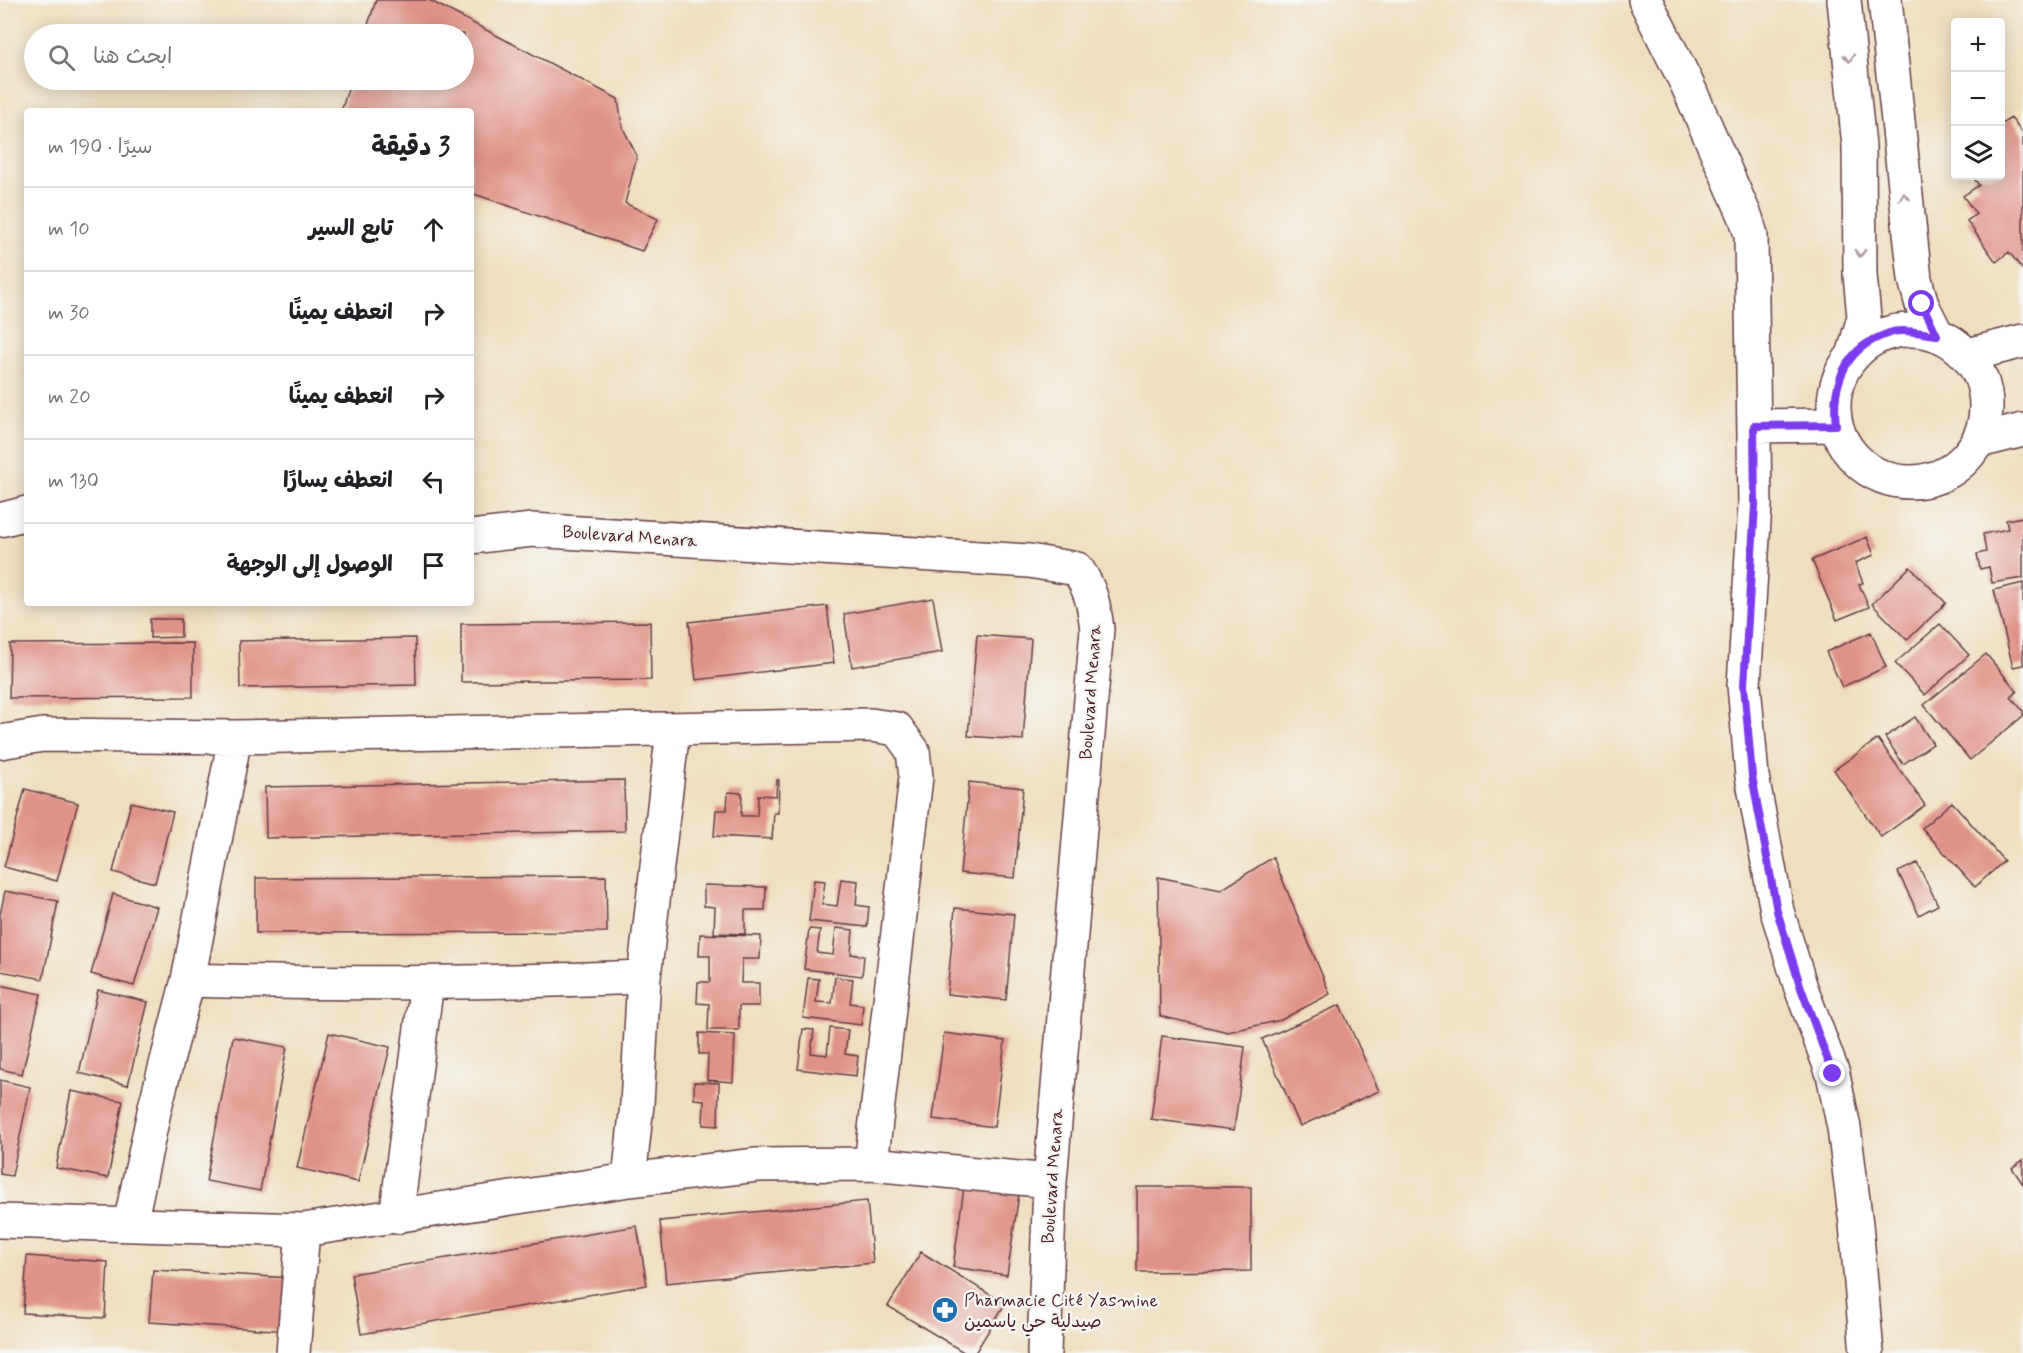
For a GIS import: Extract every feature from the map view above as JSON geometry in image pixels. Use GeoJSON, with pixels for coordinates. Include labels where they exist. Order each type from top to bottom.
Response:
{"type":"FeatureCollection","features":[{"type":"Feature","properties":{"kind":"street"},"geometry":{"type":"LineString","coordinates":[[1645,0],[1687,84],[1746,218],[1751,235],[1755,505],[1744,685],[1752,776],[1777,911],[1801,988],[1833,1074],[1844,1128],[1856,1224],[1867,1353]]}},
{"type":"Feature","properties":{"kind":"street"},"geometry":{"type":"LineString","coordinates":[[1844,0],[1859,146],[1860,274],[1864,318],[1853,356]]}},
{"type":"Feature","properties":{"kind":"street"},"geometry":{"type":"LineString","coordinates":[[1885,0],[1915,279],[1922,304],[1937,335]]}},
{"type":"Feature","properties":{"kind":"street"},"geometry":{"type":"LineString","coordinates":[[1901,331],[1937,335],[1954,343],[1968,355],[1985,387],[1987,406],[1979,441],[1968,456],[1938,477],[1920,482],[1902,482],[1867,470],[1843,442],[1836,425],[1834,407],[1836,389],[1842,371],[1866,344],[1883,335],[1901,331]]}},
{"type":"Feature","properties":{"kind":"street"},"geometry":{"type":"LineString","coordinates":[[1968,355],[2023,341]]}},
{"type":"Feature","properties":{"kind":"street"},"geometry":{"type":"LineString","coordinates":[[1754,426],[1836,425]]}},
{"type":"Feature","properties":{"kind":"street"},"geometry":{"type":"LineString","coordinates":[[1979,441],[2023,430]]}},
{"type":"Feature","properties":{"kind":"street"},"geometry":{"type":"LineString","coordinates":[[0,520],[24,514]]}},
{"type":"Feature","properties":{"kind":"street","name":"Boulevard Menara"},"geometry":{"type":"LineString","coordinates":[[474,537],[532,530],[1029,561],[1077,569],[1092,595],[1097,629],[1050,1181],[1044,1353]]}},
{"type":"Feature","properties":{"kind":"street"},"geometry":{"type":"LineString","coordinates":[[0,741],[44,735],[235,737],[871,725],[897,729],[908,740],[913,751],[916,777],[871,1164]]}},
{"type":"Feature","properties":{"kind":"street"},"geometry":{"type":"LineString","coordinates":[[629,1180],[637,1104],[644,977],[673,730]]}},
{"type":"Feature","properties":{"kind":"street"},"geometry":{"type":"LineString","coordinates":[[130,1224],[155,1107],[188,980],[235,737]]}},
{"type":"Feature","properties":{"kind":"street"},"geometry":{"type":"LineString","coordinates":[[188,980],[300,984],[644,977]]}},
{"type":"Feature","properties":{"kind":"street"},"geometry":{"type":"LineString","coordinates":[[396,1217],[426,983]]}},
{"type":"Feature","properties":{"kind":"street"},"geometry":{"type":"LineString","coordinates":[[0,1221],[303,1230],[629,1180],[757,1165],[871,1164],[1050,1181]]}},
{"type":"Feature","properties":{"kind":"street"},"geometry":{"type":"LineString","coordinates":[[293,1353],[303,1230]]}},
{"type":"Feature","properties":{"kind":"building"},"geometry":{"type":"Polygon","coordinates":[[[376,0],[429,0],[618,99],[622,126],[637,156],[625,203],[658,219],[642,251],[474,194],[474,108],[342,108],[348,90],[474,90],[474,24],[368,24],[376,0]]]}},
{"type":"Feature","properties":{"kind":"building"},"geometry":{"type":"Polygon","coordinates":[[[2011,118],[2023,134],[2023,270],[2009,252],[1996,262],[1967,221],[1976,214],[1963,196],[1979,185],[1975,180],[2005,180],[2005,122],[2011,118]]]}},
{"type":"Feature","properties":{"kind":"building"},"geometry":{"type":"Polygon","coordinates":[[[2023,517],[2023,578],[1992,583],[1989,567],[1980,569],[1977,554],[1986,552],[1983,534],[2008,529],[2006,520],[2023,517]]]}},
{"type":"Feature","properties":{"kind":"building"},"geometry":{"type":"Polygon","coordinates":[[[1867,537],[1874,555],[1855,563],[1863,583],[1859,584],[1869,607],[1837,620],[1812,560],[1867,537]]]}},
{"type":"Feature","properties":{"kind":"building"},"geometry":{"type":"Polygon","coordinates":[[[1910,567],[1946,603],[1907,640],[1872,604],[1910,567]]]}},
{"type":"Feature","properties":{"kind":"building"},"geometry":{"type":"Polygon","coordinates":[[[2023,583],[2023,665],[2013,667],[1994,590],[2023,583]]]}},
{"type":"Feature","properties":{"kind":"building"},"geometry":{"type":"Polygon","coordinates":[[[933,598],[942,652],[852,667],[844,614],[933,598]]]}},
{"type":"Feature","properties":{"kind":"building"},"geometry":{"type":"Polygon","coordinates":[[[827,606],[834,663],[696,680],[689,622],[827,606]]]}},
{"type":"Feature","properties":{"kind":"building"},"geometry":{"type":"Polygon","coordinates":[[[150,619],[181,619],[181,637],[150,638],[150,619]]]}},
{"type":"Feature","properties":{"kind":"building"},"geometry":{"type":"Polygon","coordinates":[[[650,622],[651,680],[461,682],[461,624],[650,622]]]}},
{"type":"Feature","properties":{"kind":"building"},"geometry":{"type":"Polygon","coordinates":[[[1940,624],[1969,655],[1925,695],[1895,663],[1940,624]]]}},
{"type":"Feature","properties":{"kind":"building"},"geometry":{"type":"Polygon","coordinates":[[[1871,632],[1886,667],[1842,687],[1826,652],[1871,632]]]}},
{"type":"Feature","properties":{"kind":"building"},"geometry":{"type":"Polygon","coordinates":[[[977,635],[1031,639],[1023,740],[968,736],[977,635]]]}},
{"type":"Feature","properties":{"kind":"building"},"geometry":{"type":"Polygon","coordinates":[[[415,638],[416,685],[240,688],[239,641],[415,638]]]}},
{"type":"Feature","properties":{"kind":"building"},"geometry":{"type":"Polygon","coordinates":[[[193,643],[193,697],[9,698],[10,644],[193,643]]]}},
{"type":"Feature","properties":{"kind":"building"},"geometry":{"type":"Polygon","coordinates":[[[1986,654],[2017,691],[2011,697],[2023,711],[2023,716],[1970,760],[1924,705],[1986,654]]]}},
{"type":"Feature","properties":{"kind":"building"},"geometry":{"type":"Polygon","coordinates":[[[1915,717],[1933,744],[1903,764],[1885,737],[1915,717]]]}},
{"type":"Feature","properties":{"kind":"building"},"geometry":{"type":"Polygon","coordinates":[[[1878,739],[1925,805],[1881,837],[1834,770],[1878,739]]]}},
{"type":"Feature","properties":{"kind":"building"},"geometry":{"type":"Polygon","coordinates":[[[624,780],[625,831],[266,838],[265,787],[624,780]]]}},
{"type":"Feature","properties":{"kind":"building"},"geometry":{"type":"Polygon","coordinates":[[[777,780],[779,780],[778,813],[774,813],[772,839],[714,836],[716,810],[727,810],[728,792],[742,793],[741,816],[757,816],[758,795],[776,796],[777,780]]]}},
{"type":"Feature","properties":{"kind":"building"},"geometry":{"type":"Polygon","coordinates":[[[969,782],[1023,788],[1015,878],[960,873],[969,782]]]}},
{"type":"Feature","properties":{"kind":"building"},"geometry":{"type":"Polygon","coordinates":[[[25,789],[78,803],[57,881],[4,867],[25,789]]]}},
{"type":"Feature","properties":{"kind":"building"},"geometry":{"type":"Polygon","coordinates":[[[131,802],[173,812],[155,883],[113,872],[131,802]]]}},
{"type":"Feature","properties":{"kind":"building"},"geometry":{"type":"Polygon","coordinates":[[[1952,802],[2004,861],[1975,887],[1922,828],[1952,802]]]}},
{"type":"Feature","properties":{"kind":"building"},"geometry":{"type":"Polygon","coordinates":[[[1273,857],[1330,994],[1281,1020],[1228,1032],[1160,1016],[1158,877],[1221,890],[1273,857]]]}},
{"type":"Feature","properties":{"kind":"building"},"geometry":{"type":"Polygon","coordinates":[[[1917,863],[1938,905],[1919,915],[1898,872],[1917,863]]]}},
{"type":"Feature","properties":{"kind":"building"},"geometry":{"type":"Polygon","coordinates":[[[606,876],[607,932],[256,933],[256,878],[606,876]]]}},
{"type":"Feature","properties":{"kind":"building"},"geometry":{"type":"Polygon","coordinates":[[[841,879],[858,881],[856,905],[869,907],[867,927],[809,921],[814,880],[825,881],[822,904],[837,906],[841,879]]]}},
{"type":"Feature","properties":{"kind":"building"},"geometry":{"type":"Polygon","coordinates":[[[704,885],[766,887],[765,910],[745,910],[745,934],[714,933],[715,907],[704,906],[704,885]]]}},
{"type":"Feature","properties":{"kind":"building"},"geometry":{"type":"Polygon","coordinates":[[[5,891],[58,901],[43,979],[0,971],[0,915],[5,891]]]}},
{"type":"Feature","properties":{"kind":"building"},"geometry":{"type":"Polygon","coordinates":[[[113,894],[157,907],[134,986],[91,974],[113,894]]]}},
{"type":"Feature","properties":{"kind":"building"},"geometry":{"type":"Polygon","coordinates":[[[955,908],[1014,914],[1006,1000],[947,994],[955,908]]]}},
{"type":"Feature","properties":{"kind":"building"},"geometry":{"type":"Polygon","coordinates":[[[836,928],[853,930],[851,954],[864,956],[862,976],[804,969],[809,929],[820,930],[817,953],[833,955],[836,928]]]}},
{"type":"Feature","properties":{"kind":"building"},"geometry":{"type":"Polygon","coordinates":[[[700,934],[761,936],[760,959],[742,959],[741,983],[759,983],[759,1006],[739,1006],[739,1030],[708,1030],[709,1004],[697,1003],[698,982],[710,982],[710,956],[699,956],[700,934]]]}},
{"type":"Feature","properties":{"kind":"building"},"geometry":{"type":"Polygon","coordinates":[[[835,977],[853,979],[850,1003],[863,1005],[861,1025],[803,1018],[808,978],[819,979],[816,1002],[832,1003],[835,977]]]}},
{"type":"Feature","properties":{"kind":"building"},"geometry":{"type":"Polygon","coordinates":[[[0,985],[41,994],[22,1074],[0,1069],[0,985]]]}},
{"type":"Feature","properties":{"kind":"building"},"geometry":{"type":"Polygon","coordinates":[[[98,990],[148,1002],[128,1085],[79,1073],[98,990]]]}},
{"type":"Feature","properties":{"kind":"building"},"geometry":{"type":"Polygon","coordinates":[[[1340,1005],[1379,1091],[1300,1126],[1262,1039],[1340,1005]]]}},
{"type":"Feature","properties":{"kind":"building"},"geometry":{"type":"Polygon","coordinates":[[[830,1028],[848,1030],[845,1054],[858,1056],[856,1076],[798,1069],[803,1029],[814,1030],[811,1053],[827,1055],[830,1028]]]}},
{"type":"Feature","properties":{"kind":"building"},"geometry":{"type":"Polygon","coordinates":[[[329,1033],[390,1047],[358,1182],[297,1168],[329,1033]]]}},
{"type":"Feature","properties":{"kind":"building"},"geometry":{"type":"Polygon","coordinates":[[[699,1033],[735,1035],[733,1082],[707,1080],[708,1054],[699,1054],[699,1033]]]}},
{"type":"Feature","properties":{"kind":"building"},"geometry":{"type":"Polygon","coordinates":[[[944,1033],[1005,1041],[994,1127],[933,1119],[944,1033]]]}},
{"type":"Feature","properties":{"kind":"building"},"geometry":{"type":"Polygon","coordinates":[[[1162,1036],[1245,1047],[1234,1130],[1151,1119],[1162,1036]]]}},
{"type":"Feature","properties":{"kind":"building"},"geometry":{"type":"Polygon","coordinates":[[[233,1037],[287,1047],[260,1191],[206,1181],[233,1037]]]}},
{"type":"Feature","properties":{"kind":"building"},"geometry":{"type":"Polygon","coordinates":[[[0,1080],[30,1087],[12,1176],[0,1174],[0,1080]]]}},
{"type":"Feature","properties":{"kind":"building"},"geometry":{"type":"Polygon","coordinates":[[[694,1082],[719,1083],[718,1126],[703,1125],[704,1100],[694,1099],[694,1082]]]}},
{"type":"Feature","properties":{"kind":"building"},"geometry":{"type":"Polygon","coordinates":[[[71,1091],[123,1101],[108,1178],[56,1168],[71,1091]]]}},
{"type":"Feature","properties":{"kind":"building"},"geometry":{"type":"Polygon","coordinates":[[[2023,1160],[2023,1184],[2012,1168],[2023,1160]]]}},
{"type":"Feature","properties":{"kind":"building"},"geometry":{"type":"Polygon","coordinates":[[[964,1187],[1019,1194],[1007,1275],[953,1267],[964,1187]]]}},
{"type":"Feature","properties":{"kind":"building"},"geometry":{"type":"Polygon","coordinates":[[[1137,1187],[1251,1187],[1251,1271],[1137,1272],[1137,1187]]]}},
{"type":"Feature","properties":{"kind":"building"},"geometry":{"type":"Polygon","coordinates":[[[867,1201],[873,1263],[666,1283],[660,1221],[867,1201]]]}},
{"type":"Feature","properties":{"kind":"building"},"geometry":{"type":"Polygon","coordinates":[[[637,1226],[647,1285],[361,1334],[351,1274],[637,1226]]]}},
{"type":"Feature","properties":{"kind":"building"},"geometry":{"type":"Polygon","coordinates":[[[921,1252],[1005,1304],[975,1353],[965,1353],[888,1306],[921,1252]]]}},
{"type":"Feature","properties":{"kind":"building"},"geometry":{"type":"Polygon","coordinates":[[[27,1256],[108,1262],[105,1318],[23,1313],[27,1256]]]}},
{"type":"Feature","properties":{"kind":"building"},"geometry":{"type":"Polygon","coordinates":[[[153,1270],[292,1278],[289,1331],[149,1322],[153,1270]]]}},
{"type":"Feature","properties":{"kind":"place","name":"Pharmacie Cité Yasmine صيدلية حي ياسمين"},"geometry":{"type":"Point","coordinates":[945,1310]}},
{"type":"Feature","properties":{"kind":"route"},"geometry":{"type":"LineString","coordinates":[[1833,1074],[1801,988],[1777,911],[1752,776],[1744,685],[1755,505],[1754,426],[1836,425],[1834,407],[1836,389],[1842,371],[1866,344],[1883,335],[1901,331],[1937,335],[1922,304]]}}]}
